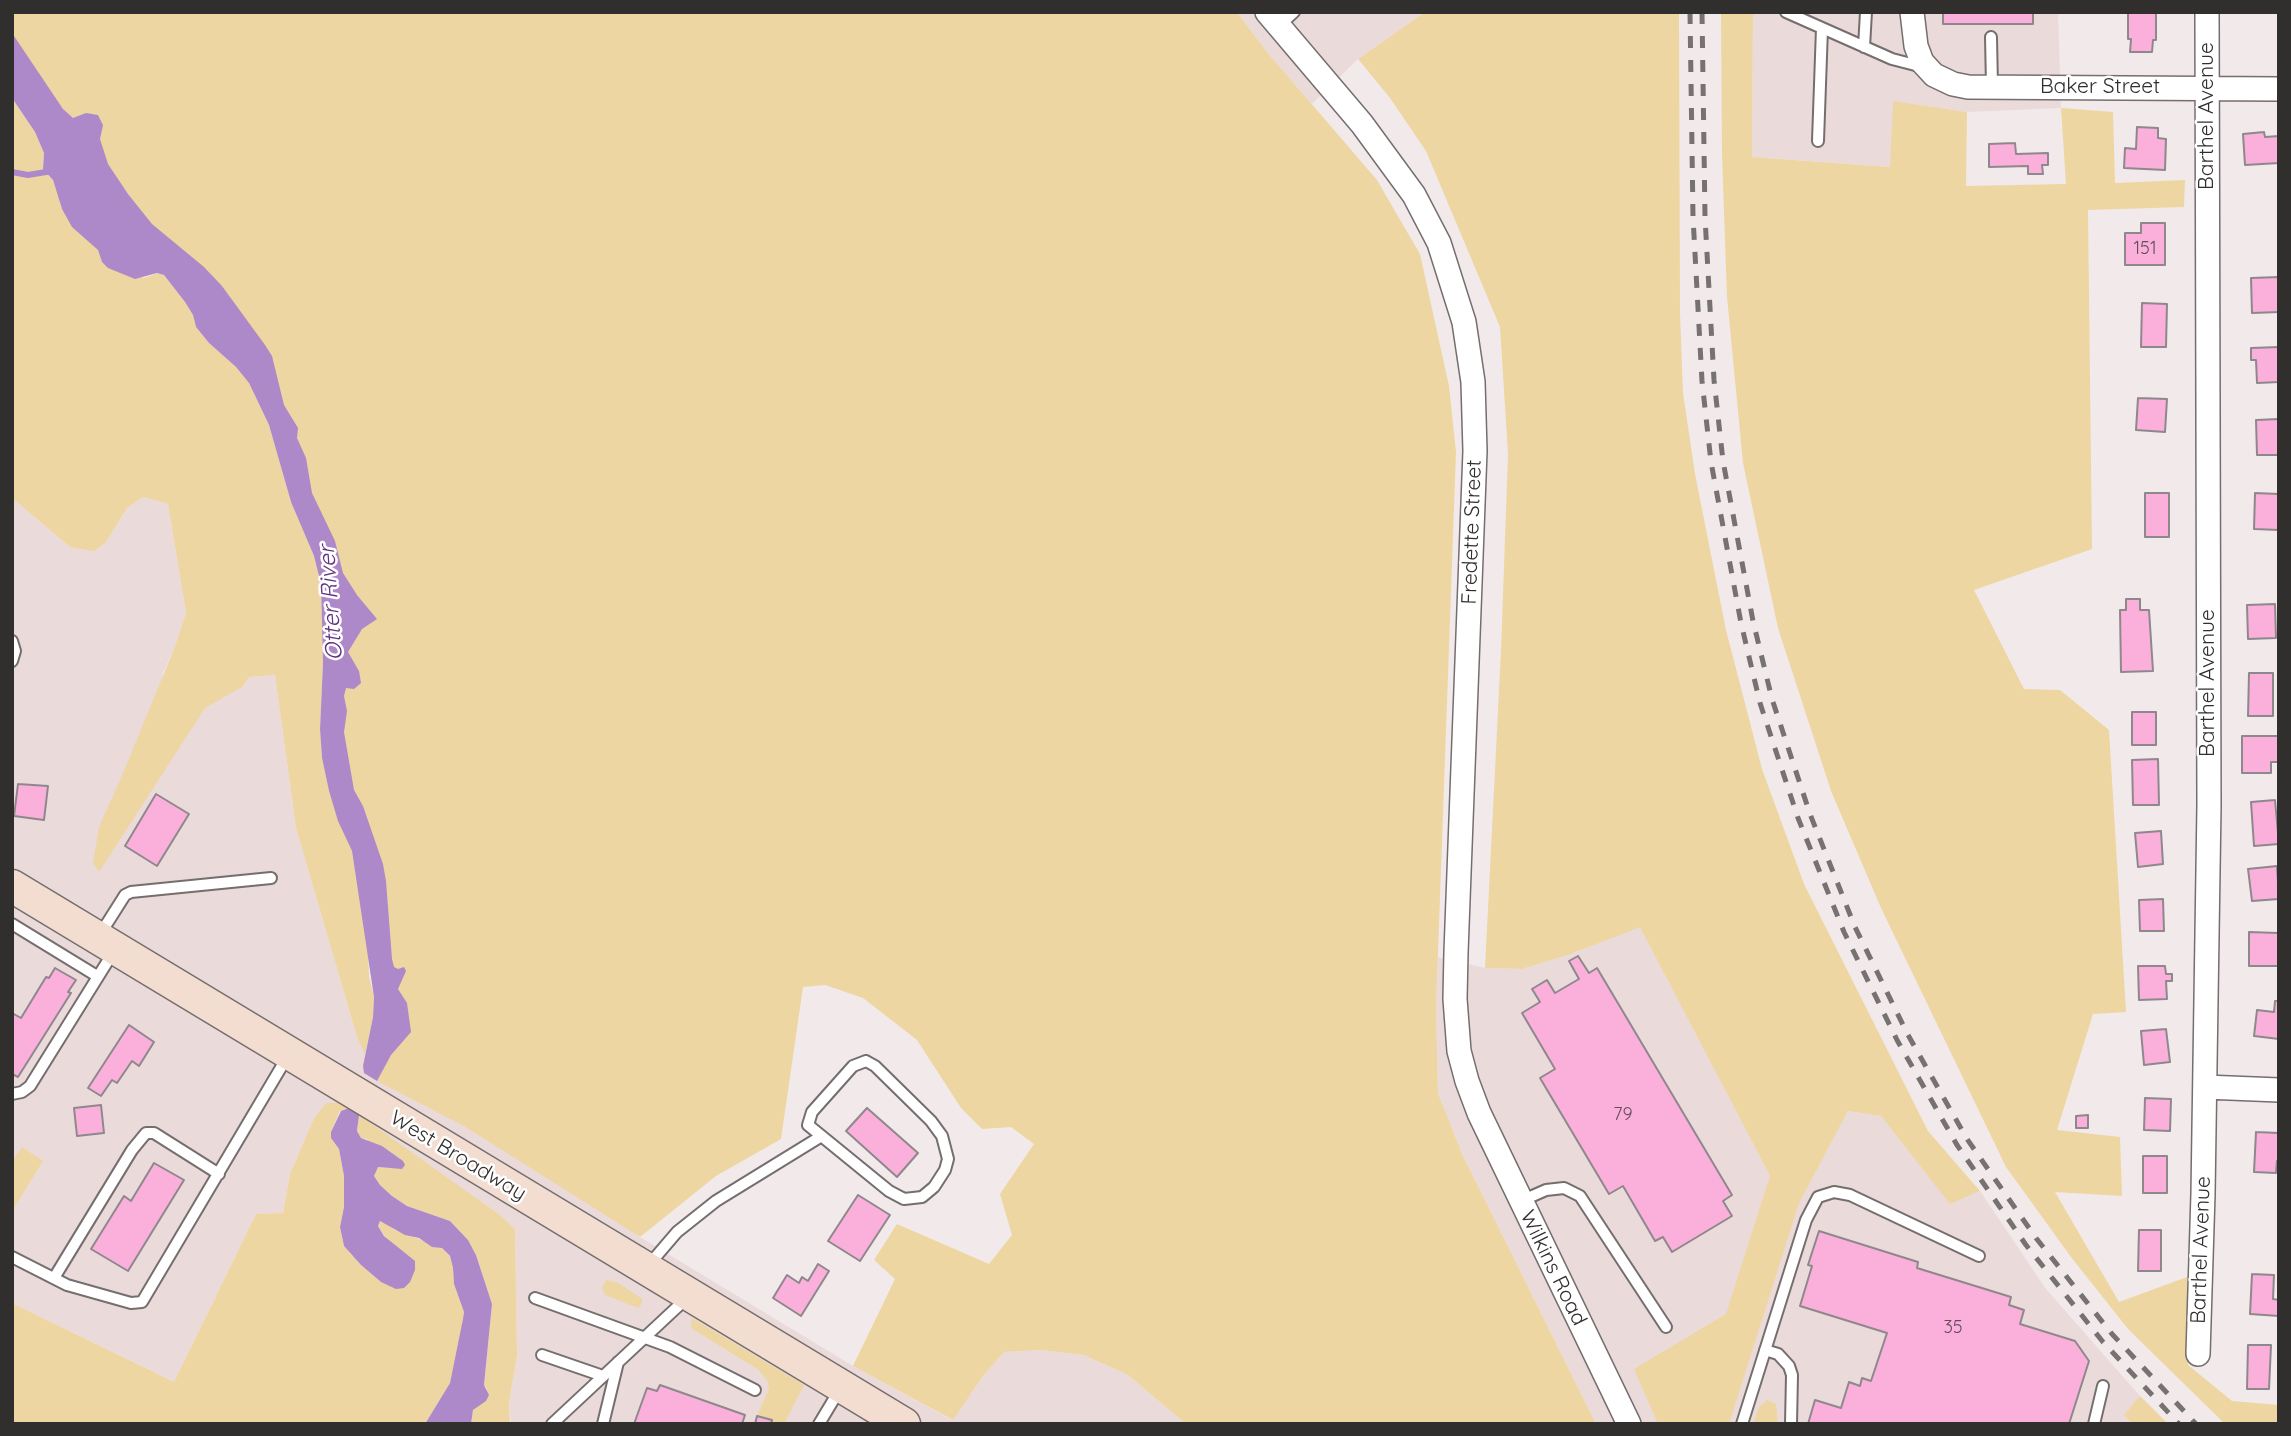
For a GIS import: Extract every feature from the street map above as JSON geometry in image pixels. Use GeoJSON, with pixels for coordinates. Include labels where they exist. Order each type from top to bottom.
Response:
{"type":"FeatureCollection","features":[{"type":"Feature","properties":{"kind":"main road","name":"West Broadway"},"geometry":{"type":"LineString","coordinates":[[12,886],[904,1424]]}},
{"type":"Feature","properties":{"kind":"street"},"geometry":{"type":"LineString","coordinates":[[1912,12],[1916,46],[1926,68]]}},
{"type":"Feature","properties":{"kind":"street","name":"Barthel Avenue"},"geometry":{"type":"LineString","coordinates":[[2198,1354],[2209,805],[2207,12]]}},
{"type":"Feature","properties":{"kind":"street","name":"Fredette Street"},"geometry":{"type":"LineString","coordinates":[[1280,17],[1415,195],[1439,243],[1464,321],[1473,382],[1475,452],[1455,999],[1462,1065],[1478,1111]]}},
{"type":"Feature","properties":{"kind":"street","name":"Baker Street"},"geometry":{"type":"LineString","coordinates":[[1926,68],[1953,84],[1992,87],[2279,89]]}},
{"type":"Feature","properties":{"kind":"street"},"geometry":{"type":"LineString","coordinates":[[2205,1087],[2279,1090]]}},
{"type":"Feature","properties":{"kind":"street","name":"Wilkins Road"},"geometry":{"type":"LineString","coordinates":[[1478,1111],[1629,1424]]}},
{"type":"Feature","properties":{"kind":"lane"},"geometry":{"type":"LineString","coordinates":[[1786,12],[1892,59],[1926,68]]}},
{"type":"Feature","properties":{"kind":"lane"},"geometry":{"type":"LineString","coordinates":[[1864,47],[1866,12]]}},
{"type":"Feature","properties":{"kind":"lane"},"geometry":{"type":"LineString","coordinates":[[1818,141],[1822,28]]}},
{"type":"Feature","properties":{"kind":"lane"},"geometry":{"type":"LineString","coordinates":[[1991,37],[1992,87]]}},
{"type":"Feature","properties":{"kind":"lane"},"geometry":{"type":"LineString","coordinates":[[12,641],[15,650],[12,661]]}},
{"type":"Feature","properties":{"kind":"lane"},"geometry":{"type":"LineString","coordinates":[[12,1094],[22,1092],[30,1086],[97,976],[120,901],[125,895],[131,892],[271,878]]}},
{"type":"Feature","properties":{"kind":"lane"},"geometry":{"type":"LineString","coordinates":[[12,923],[97,976]]}},
{"type":"Feature","properties":{"kind":"lane"},"geometry":{"type":"LineString","coordinates":[[12,1257],[67,1284],[131,1303],[142,1302],[289,1054]]}},
{"type":"Feature","properties":{"kind":"lane"},"geometry":{"type":"LineString","coordinates":[[866,1061],[875,1066],[931,1121],[942,1136],[948,1159],[940,1179],[929,1192],[913,1199],[904,1199],[888,1191],[820,1137],[808,1125],[812,1112],[853,1066],[866,1061]]}},
{"type":"Feature","properties":{"kind":"lane"},"geometry":{"type":"LineString","coordinates":[[54,1278],[132,1150],[146,1133],[154,1133],[219,1174]]}},
{"type":"Feature","properties":{"kind":"lane"},"geometry":{"type":"LineString","coordinates":[[645,1269],[677,1232],[716,1200],[820,1137]]}},
{"type":"Feature","properties":{"kind":"lane"},"geometry":{"type":"LineString","coordinates":[[1521,1201],[1546,1190],[1564,1188],[1580,1196],[1666,1327]]}},
{"type":"Feature","properties":{"kind":"lane"},"geometry":{"type":"LineString","coordinates":[[1742,1424],[1806,1220],[1818,1197],[1834,1192],[1850,1195],[1979,1256]]}},
{"type":"Feature","properties":{"kind":"lane"},"geometry":{"type":"LineString","coordinates":[[552,1424],[689,1295]]}},
{"type":"Feature","properties":{"kind":"lane"},"geometry":{"type":"LineString","coordinates":[[535,1298],[645,1337],[755,1390]]}},
{"type":"Feature","properties":{"kind":"lane"},"geometry":{"type":"LineString","coordinates":[[1765,1350],[1777,1354],[1789,1366],[1791,1424]]}},
{"type":"Feature","properties":{"kind":"lane"},"geometry":{"type":"LineString","coordinates":[[542,1355],[603,1376]]}},
{"type":"Feature","properties":{"kind":"lane"},"geometry":{"type":"LineString","coordinates":[[603,1424],[618,1362]]}},
{"type":"Feature","properties":{"kind":"lane"},"geometry":{"type":"LineString","coordinates":[[2094,1424],[2103,1386]]}},
{"type":"Feature","properties":{"kind":"lane"},"geometry":{"type":"LineString","coordinates":[[818,1424],[841,1387]]}},
{"type":"Feature","properties":{"kind":"shaded area"},"geometry":{"type":"Polygon","coordinates":[[[12,12],[1237,12],[1267,52],[1377,180],[1420,254],[1449,386],[1456,452],[1436,1008],[1438,1093],[1463,1156],[1596,1424],[1186,1424],[1128,1375],[1084,1355],[1040,1350],[1004,1352],[983,1376],[953,1420],[853,1366],[895,1279],[874,1260],[897,1224],[989,1264],[1012,1235],[1000,1194],[1034,1144],[1011,1127],[982,1129],[961,1108],[917,1040],[863,998],[825,985],[803,987],[781,1139],[716,1176],[640,1237],[464,1126],[377,1081],[381,1072],[389,1009],[335,776],[337,630],[272,380],[12,66],[12,12]]]}},
{"type":"Feature","properties":{"kind":"shaded area"},"geometry":{"type":"Polygon","coordinates":[[[1237,12],[1425,12],[1358,59],[1312,104],[1237,12]]]}},
{"type":"Feature","properties":{"kind":"shaded area"},"geometry":{"type":"Polygon","coordinates":[[[1425,12],[1679,12],[1680,313],[1683,393],[1695,474],[1726,630],[1762,769],[1804,884],[1928,1131],[1980,1191],[1950,1204],[1881,1116],[1848,1111],[1799,1203],[1729,1424],[1658,1424],[1634,1369],[1726,1314],[1770,1176],[1640,927],[1568,955],[1522,969],[1485,968],[1508,454],[1500,327],[1426,151],[1390,98],[1358,59],[1425,12]]]}},
{"type":"Feature","properties":{"kind":"shaded area"},"geometry":{"type":"Polygon","coordinates":[[[1721,12],[1753,12],[1752,157],[1890,167],[1893,101],[1967,112],[1966,186],[2066,184],[2061,108],[2113,112],[2115,183],[2185,180],[2184,207],[2088,210],[2092,549],[1974,590],[2024,689],[2060,690],[2109,730],[2126,1012],[2093,1014],[2057,1130],[2120,1137],[2122,1196],[2055,1192],[2119,1302],[2187,1277],[2188,1365],[2232,1401],[2279,1405],[2279,1424],[2225,1424],[2128,1329],[2071,1257],[2006,1167],[1881,908],[1831,791],[1778,628],[1743,463],[1727,297],[1721,12]]]}},
{"type":"Feature","properties":{"kind":"shaded area"},"geometry":{"type":"Polygon","coordinates":[[[1753,12],[2058,12],[2061,108],[1967,112],[1898,102],[1891,167],[1752,157],[1753,12]]]}},
{"type":"Feature","properties":{"kind":"shaded area"},"geometry":{"type":"Polygon","coordinates":[[[12,98],[35,132],[44,153],[43,169],[53,180],[62,209],[98,250],[102,262],[144,278],[158,273],[164,275],[193,315],[196,327],[249,383],[269,425],[291,502],[314,556],[321,584],[322,758],[329,791],[352,851],[368,950],[369,976],[374,997],[365,1055],[357,1037],[296,828],[275,675],[249,677],[242,687],[205,708],[99,872],[93,863],[99,827],[174,649],[186,613],[168,504],[143,497],[127,508],[106,542],[94,551],[70,547],[12,498],[12,98]]]}},
{"type":"Feature","properties":{"kind":"shaded area"},"geometry":{"type":"Polygon","coordinates":[[[143,497],[168,504],[186,613],[162,675],[241,687],[249,677],[275,675],[296,828],[357,1037],[365,1055],[640,1237],[853,1366],[952,1420],[983,1376],[1004,1352],[1040,1350],[1084,1355],[1128,1375],[1186,1424],[511,1424],[509,1403],[517,1356],[515,1229],[500,1215],[332,1103],[313,1120],[290,1174],[283,1213],[256,1214],[174,1382],[12,1303],[12,498],[70,547],[106,542],[127,508],[143,497]]]}},
{"type":"Feature","properties":{"kind":"shaded area"},"geometry":{"type":"Polygon","coordinates":[[[1640,926],[1770,1176],[1799,1202],[1848,1111],[1881,1116],[1950,1203],[1980,1191],[2046,1289],[2168,1424],[1596,1424],[1463,1156],[1438,1093],[1438,957],[1485,968],[1522,969],[1568,955],[1640,926]]]}},
{"type":"Feature","properties":{"kind":"shaded area"},"geometry":{"type":"Polygon","coordinates":[[[326,1103],[341,1103],[349,1108],[340,1111],[331,1132],[331,1138],[339,1149],[344,1176],[344,1207],[340,1227],[344,1246],[381,1282],[395,1246],[378,1226],[380,1221],[395,1230],[442,1248],[450,1257],[454,1284],[464,1312],[461,1335],[450,1383],[425,1424],[12,1424],[12,1303],[174,1382],[256,1214],[283,1213],[290,1174],[313,1120],[326,1103]]]}},
{"type":"Feature","properties":{"kind":"shaded area"},"geometry":{"type":"Polygon","coordinates":[[[359,1115],[500,1215],[515,1229],[517,1356],[509,1403],[510,1424],[471,1424],[473,1410],[479,1405],[487,1389],[484,1385],[492,1304],[476,1255],[468,1240],[450,1221],[407,1206],[380,1185],[374,1176],[375,1171],[378,1167],[390,1168],[367,1139],[361,1138],[357,1131],[359,1115]]]}},
{"type":"Feature","properties":{"kind":"shaded area"},"geometry":{"type":"Polygon","coordinates":[[[22,1147],[43,1161],[12,1211],[12,1162],[22,1147]]]}},
{"type":"Feature","properties":{"kind":"shaded area"},"geometry":{"type":"Polygon","coordinates":[[[606,1280],[618,1283],[638,1296],[642,1299],[641,1305],[638,1308],[605,1295],[602,1288],[606,1280]]]}},
{"type":"Feature","properties":{"kind":"shaded area"},"geometry":{"type":"Polygon","coordinates":[[[692,1318],[804,1385],[784,1424],[771,1424],[772,1420],[757,1416],[769,1389],[768,1382],[759,1370],[691,1328],[692,1318]]]}},
{"type":"Feature","properties":{"kind":"shaded area"},"geometry":{"type":"Polygon","coordinates":[[[2140,1396],[2168,1424],[2133,1424],[2124,1415],[2140,1396]]]}},
{"type":"Feature","properties":{"kind":"shaded area"},"geometry":{"type":"Polygon","coordinates":[[[1767,1400],[1776,1404],[1778,1424],[1753,1424],[1759,1407],[1767,1400]]]}},
{"type":"Feature","properties":{"kind":"water","name":"Otter River"},"geometry":{"type":"Polygon","coordinates":[[[12,33],[63,109],[73,118],[86,113],[98,115],[103,125],[100,139],[108,164],[128,194],[152,224],[204,267],[222,286],[272,356],[284,405],[298,428],[297,438],[306,458],[312,493],[335,541],[343,573],[377,619],[362,629],[348,652],[359,671],[361,683],[354,689],[346,688],[344,732],[354,790],[363,806],[383,864],[392,959],[394,967],[404,967],[406,971],[398,989],[407,1003],[411,1032],[391,1055],[377,1081],[364,1073],[363,1066],[373,1017],[374,997],[352,851],[338,821],[322,758],[321,584],[314,556],[291,502],[269,425],[249,383],[196,327],[185,302],[164,275],[157,273],[135,279],[108,268],[102,262],[98,250],[72,227],[62,209],[53,180],[43,169],[44,153],[35,132],[12,98],[12,33]]]}},
{"type":"Feature","properties":{"kind":"water"},"geometry":{"type":"Polygon","coordinates":[[[349,1108],[359,1115],[357,1131],[361,1138],[382,1146],[405,1165],[402,1169],[378,1167],[374,1176],[380,1185],[407,1206],[450,1221],[468,1240],[476,1255],[492,1304],[484,1385],[489,1395],[486,1401],[473,1410],[471,1424],[425,1424],[450,1383],[463,1319],[464,1312],[454,1284],[450,1256],[442,1248],[432,1247],[419,1238],[405,1235],[380,1221],[378,1226],[384,1236],[415,1261],[410,1282],[404,1288],[396,1289],[381,1282],[344,1246],[340,1227],[344,1207],[344,1176],[339,1149],[331,1138],[331,1132],[341,1111],[349,1108]]]}},
{"type":"Feature","properties":{"kind":"building"},"geometry":{"type":"Polygon","coordinates":[[[1943,12],[2033,12],[2033,24],[1943,24],[1943,12]]]}},
{"type":"Feature","properties":{"kind":"building"},"geometry":{"type":"Polygon","coordinates":[[[2128,12],[2156,12],[2156,40],[2153,40],[2152,52],[2130,52],[2128,12]]]}},
{"type":"Feature","properties":{"kind":"building"},"geometry":{"type":"Polygon","coordinates":[[[2137,127],[2158,128],[2158,138],[2166,139],[2165,170],[2124,168],[2125,148],[2136,149],[2137,127]]]}},
{"type":"Feature","properties":{"kind":"building"},"geometry":{"type":"Polygon","coordinates":[[[2264,132],[2265,137],[2279,136],[2279,163],[2245,165],[2243,134],[2264,132]]]}},
{"type":"Feature","properties":{"kind":"building"},"geometry":{"type":"Polygon","coordinates":[[[2015,143],[2016,154],[2048,153],[2048,165],[2042,165],[2043,174],[2028,174],[2028,166],[1989,167],[1989,144],[2015,143]]]}},
{"type":"Feature","properties":{"kind":"building"},"geometry":{"type":"Polygon","coordinates":[[[2141,223],[2165,223],[2165,265],[2125,265],[2125,233],[2141,233],[2141,223]]]}},
{"type":"Feature","properties":{"kind":"building"},"geometry":{"type":"Polygon","coordinates":[[[2279,277],[2279,312],[2252,313],[2251,278],[2279,277]]]}},
{"type":"Feature","properties":{"kind":"building"},"geometry":{"type":"Polygon","coordinates":[[[2142,303],[2167,304],[2166,347],[2141,347],[2142,303]]]}},
{"type":"Feature","properties":{"kind":"building"},"geometry":{"type":"Polygon","coordinates":[[[2279,347],[2279,382],[2257,383],[2256,360],[2251,360],[2251,348],[2279,347]]]}},
{"type":"Feature","properties":{"kind":"building"},"geometry":{"type":"Polygon","coordinates":[[[2138,398],[2167,399],[2165,432],[2136,430],[2138,398]]]}},
{"type":"Feature","properties":{"kind":"building"},"geometry":{"type":"Polygon","coordinates":[[[2279,419],[2279,455],[2257,455],[2256,420],[2279,419]]]}},
{"type":"Feature","properties":{"kind":"building"},"geometry":{"type":"Polygon","coordinates":[[[2145,493],[2169,493],[2169,537],[2145,537],[2145,493]]]}},
{"type":"Feature","properties":{"kind":"building"},"geometry":{"type":"Polygon","coordinates":[[[2255,493],[2279,494],[2279,530],[2254,529],[2255,493]]]}},
{"type":"Feature","properties":{"kind":"building"},"geometry":{"type":"Polygon","coordinates":[[[2126,599],[2140,599],[2140,610],[2149,610],[2153,671],[2121,672],[2120,610],[2126,610],[2126,599]]]}},
{"type":"Feature","properties":{"kind":"building"},"geometry":{"type":"Polygon","coordinates":[[[2275,604],[2276,638],[2248,639],[2247,605],[2275,604]]]}},
{"type":"Feature","properties":{"kind":"building"},"geometry":{"type":"Polygon","coordinates":[[[2249,673],[2273,673],[2273,716],[2248,716],[2249,673]]]}},
{"type":"Feature","properties":{"kind":"building"},"geometry":{"type":"Polygon","coordinates":[[[2132,712],[2156,712],[2156,745],[2132,745],[2132,712]]]}},
{"type":"Feature","properties":{"kind":"building"},"geometry":{"type":"Polygon","coordinates":[[[2242,736],[2279,736],[2279,762],[2271,762],[2271,773],[2242,773],[2242,736]]]}},
{"type":"Feature","properties":{"kind":"building"},"geometry":{"type":"Polygon","coordinates":[[[2158,759],[2159,805],[2133,805],[2132,760],[2158,759]]]}},
{"type":"Feature","properties":{"kind":"building"},"geometry":{"type":"Polygon","coordinates":[[[18,784],[48,786],[44,820],[14,816],[18,784]]]}},
{"type":"Feature","properties":{"kind":"building"},"geometry":{"type":"Polygon","coordinates":[[[156,794],[189,814],[157,866],[125,846],[156,794]]]}},
{"type":"Feature","properties":{"kind":"building"},"geometry":{"type":"Polygon","coordinates":[[[2275,800],[2279,844],[2254,846],[2251,802],[2275,800]]]}},
{"type":"Feature","properties":{"kind":"building"},"geometry":{"type":"Polygon","coordinates":[[[2161,831],[2163,864],[2138,867],[2135,833],[2161,831]]]}},
{"type":"Feature","properties":{"kind":"building"},"geometry":{"type":"Polygon","coordinates":[[[2277,866],[2279,899],[2252,901],[2248,869],[2277,866]]]}},
{"type":"Feature","properties":{"kind":"building"},"geometry":{"type":"Polygon","coordinates":[[[2163,899],[2164,931],[2140,931],[2139,900],[2163,899]]]}},
{"type":"Feature","properties":{"kind":"building"},"geometry":{"type":"Polygon","coordinates":[[[2249,932],[2278,933],[2278,966],[2249,966],[2249,932]]]}},
{"type":"Feature","properties":{"kind":"building"},"geometry":{"type":"Polygon","coordinates":[[[1578,956],[1589,973],[1597,968],[1732,1195],[1723,1201],[1732,1216],[1672,1252],[1663,1237],[1655,1241],[1623,1186],[1609,1194],[1540,1078],[1555,1069],[1522,1013],[1540,1002],[1532,989],[1547,980],[1555,993],[1579,979],[1569,961],[1578,956]]]}},
{"type":"Feature","properties":{"kind":"building"},"geometry":{"type":"Polygon","coordinates":[[[2138,966],[2165,966],[2166,974],[2172,974],[2172,981],[2166,981],[2167,999],[2139,1000],[2138,966]]]}},
{"type":"Feature","properties":{"kind":"building"},"geometry":{"type":"Polygon","coordinates":[[[55,968],[76,980],[68,992],[71,993],[18,1077],[12,1074],[12,1013],[21,1018],[46,977],[49,978],[55,968]]]}},
{"type":"Feature","properties":{"kind":"building"},"geometry":{"type":"Polygon","coordinates":[[[2275,1001],[2279,1001],[2279,1039],[2254,1036],[2257,1010],[2274,1012],[2275,1001]]]}},
{"type":"Feature","properties":{"kind":"building"},"geometry":{"type":"Polygon","coordinates":[[[129,1025],[154,1042],[139,1066],[132,1061],[117,1083],[112,1080],[101,1096],[88,1088],[129,1025]]]}},
{"type":"Feature","properties":{"kind":"building"},"geometry":{"type":"Polygon","coordinates":[[[2166,1029],[2170,1062],[2144,1065],[2141,1031],[2166,1029]]]}},
{"type":"Feature","properties":{"kind":"building"},"geometry":{"type":"Polygon","coordinates":[[[2145,1098],[2171,1099],[2170,1131],[2144,1130],[2145,1098]]]}},
{"type":"Feature","properties":{"kind":"building"},"geometry":{"type":"Polygon","coordinates":[[[101,1105],[104,1133],[77,1136],[74,1108],[101,1105]]]}},
{"type":"Feature","properties":{"kind":"building"},"geometry":{"type":"Polygon","coordinates":[[[867,1108],[918,1153],[897,1177],[846,1131],[867,1108]]]}},
{"type":"Feature","properties":{"kind":"building"},"geometry":{"type":"Polygon","coordinates":[[[2088,1115],[2088,1128],[2076,1128],[2076,1116],[2088,1115]]]}},
{"type":"Feature","properties":{"kind":"building"},"geometry":{"type":"Polygon","coordinates":[[[2256,1132],[2279,1133],[2276,1173],[2254,1172],[2256,1132]]]}},
{"type":"Feature","properties":{"kind":"building"},"geometry":{"type":"Polygon","coordinates":[[[2143,1156],[2167,1156],[2167,1193],[2143,1193],[2143,1156]]]}},
{"type":"Feature","properties":{"kind":"building"},"geometry":{"type":"Polygon","coordinates":[[[154,1163],[184,1180],[128,1271],[91,1249],[124,1196],[131,1201],[154,1163]]]}},
{"type":"Feature","properties":{"kind":"building"},"geometry":{"type":"Polygon","coordinates":[[[858,1195],[890,1215],[860,1261],[828,1241],[858,1195]]]}},
{"type":"Feature","properties":{"kind":"building"},"geometry":{"type":"Polygon","coordinates":[[[2139,1230],[2161,1230],[2161,1271],[2138,1271],[2139,1230]]]}},
{"type":"Feature","properties":{"kind":"building"},"geometry":{"type":"Polygon","coordinates":[[[1819,1231],[1918,1262],[1917,1268],[2011,1297],[2009,1305],[2024,1310],[2020,1324],[2075,1341],[2089,1361],[2069,1424],[1808,1424],[1815,1400],[1841,1408],[1849,1382],[1860,1386],[1862,1378],[1871,1381],[1887,1333],[1800,1306],[1812,1266],[1808,1265],[1819,1231]]]}},
{"type":"Feature","properties":{"kind":"building"},"geometry":{"type":"Polygon","coordinates":[[[818,1264],[829,1271],[801,1316],[773,1298],[787,1275],[799,1283],[802,1277],[808,1281],[818,1264]]]}},
{"type":"Feature","properties":{"kind":"building"},"geometry":{"type":"Polygon","coordinates":[[[2252,1274],[2274,1275],[2273,1299],[2279,1300],[2279,1316],[2250,1314],[2252,1274]]]}},
{"type":"Feature","properties":{"kind":"building"},"geometry":{"type":"Polygon","coordinates":[[[2248,1345],[2271,1345],[2269,1389],[2247,1389],[2248,1345]]]}},
{"type":"Feature","properties":{"kind":"building"},"geometry":{"type":"Polygon","coordinates":[[[660,1385],[745,1415],[742,1424],[634,1424],[647,1388],[657,1391],[660,1385]]]}},
{"type":"Feature","properties":{"kind":"building"},"geometry":{"type":"Polygon","coordinates":[[[757,1416],[772,1420],[771,1424],[755,1424],[757,1416]]]}},
{"type":"Feature","properties":{"kind":"waterway"},"geometry":{"type":"LineString","coordinates":[[12,172],[28,175],[52,171]]}},
{"type":"Feature","properties":{"kind":"railway"},"geometry":{"type":"LineString","coordinates":[[1690,12],[1693,217],[1702,381],[1711,462],[1741,623],[1760,703],[1798,818],[1844,932],[1897,1040],[1957,1145],[2026,1245],[2103,1342],[2179,1424]]}},
{"type":"Feature","properties":{"kind":"railway"},"geometry":{"type":"LineString","coordinates":[[1702,12],[1705,217],[1714,380],[1723,461],[1753,621],[1772,699],[1810,814],[1855,927],[1908,1035],[1967,1139],[2036,1238],[2112,1334],[2196,1424]]}}]}
